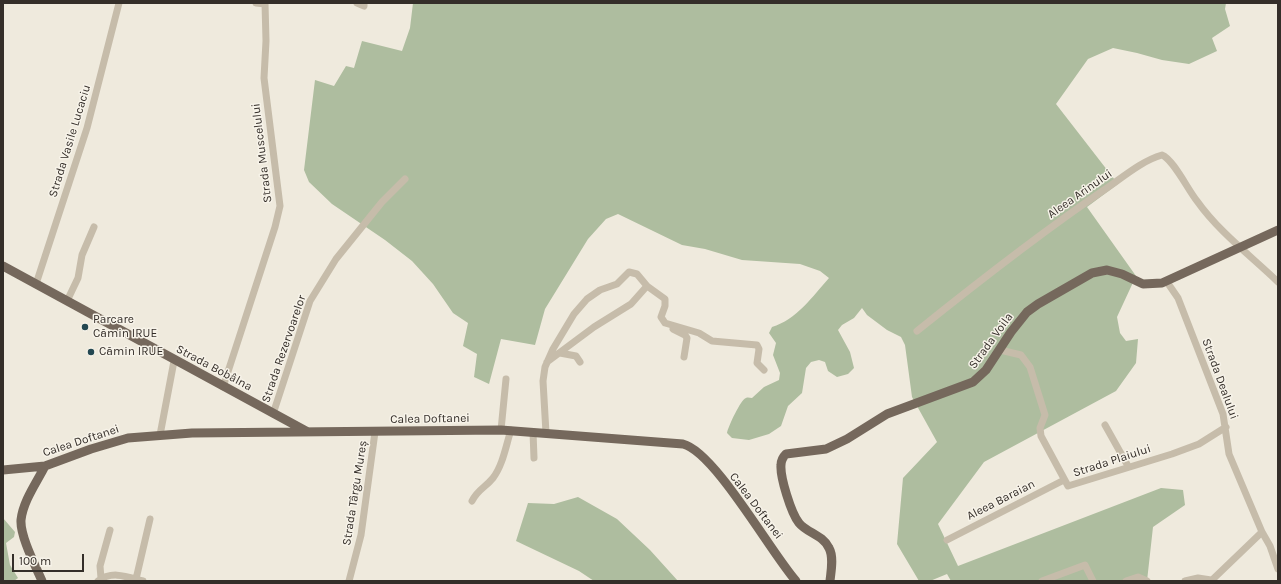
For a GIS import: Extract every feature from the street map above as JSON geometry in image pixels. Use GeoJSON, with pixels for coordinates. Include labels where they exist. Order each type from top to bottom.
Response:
{"type":"FeatureCollection","features":[{"type":"Feature","properties":{"kind":"main road","name":"Strada Voila"},"geometry":{"type":"LineString","coordinates":[[830,581],[831,555],[829,548],[822,539],[799,524],[794,514],[781,471],[781,464],[784,456],[794,452],[826,449],[839,443],[887,414],[973,382],[983,374],[1016,325],[1033,307],[1092,273],[1098,271],[1115,272],[1148,285],[1167,282],[1278,230]]}},
{"type":"Feature","properties":{"kind":"main road","name":"Strada Bobâlna"},"geometry":{"type":"LineString","coordinates":[[3,266],[174,361],[307,432]]}},
{"type":"Feature","properties":{"kind":"main road","name":"Calea Doftanei"},"geometry":{"type":"LineString","coordinates":[[3,470],[45,466],[111,442],[128,438],[160,435],[511,430],[679,444],[695,449],[746,511],[796,581]]}},
{"type":"Feature","properties":{"kind":"main road"},"geometry":{"type":"LineString","coordinates":[[42,581],[25,539],[21,520],[25,505],[45,466]]}},
{"type":"Feature","properties":{"kind":"street","name":"Strada Vasile Lucaciu"},"geometry":{"type":"LineString","coordinates":[[36,284],[85,134],[119,3]]}},
{"type":"Feature","properties":{"kind":"street"},"geometry":{"type":"LineString","coordinates":[[256,3],[265,4]]}},
{"type":"Feature","properties":{"kind":"street","name":"Strada Muscelului"},"geometry":{"type":"LineString","coordinates":[[223,387],[275,227],[280,206],[264,78],[266,41],[265,4]]}},
{"type":"Feature","properties":{"kind":"street","name":"Aleea Arinului"},"geometry":{"type":"LineString","coordinates":[[916,331],[1068,214],[1140,166],[1162,155],[1169,160],[1197,202],[1241,248]]}},
{"type":"Feature","properties":{"kind":"street","name":"Strada Rezervoarelor"},"geometry":{"type":"LineString","coordinates":[[273,414],[310,301],[336,259],[382,202],[405,178]]}},
{"type":"Feature","properties":{"kind":"street"},"geometry":{"type":"LineString","coordinates":[[68,301],[78,278],[81,261],[94,227]]}},
{"type":"Feature","properties":{"kind":"street"},"geometry":{"type":"LineString","coordinates":[[1241,248],[1278,282]]}},
{"type":"Feature","properties":{"kind":"street"},"geometry":{"type":"LineString","coordinates":[[546,433],[543,381],[547,362],[553,349],[574,314],[593,294],[616,284],[629,272],[637,274],[647,286],[665,299],[665,306],[661,317],[665,322],[687,338],[684,357]]}},
{"type":"Feature","properties":{"kind":"street","name":"Strada Dealului"},"geometry":{"type":"LineString","coordinates":[[1167,282],[1178,298],[1223,414],[1229,454],[1262,532],[1270,546],[1278,569]]}},
{"type":"Feature","properties":{"kind":"street"},"geometry":{"type":"LineString","coordinates":[[547,362],[560,354],[594,327],[632,304],[647,286]]}},
{"type":"Feature","properties":{"kind":"street"},"geometry":{"type":"LineString","coordinates":[[665,322],[699,333],[712,341],[757,346],[759,349],[757,362],[764,370]]}},
{"type":"Feature","properties":{"kind":"street","name":"Strada Plaiului"},"geometry":{"type":"LineString","coordinates":[[1000,350],[1020,355],[1030,367],[1045,415],[1040,431],[1066,485],[1070,486],[1128,466],[1172,454],[1199,444],[1226,427]]}},
{"type":"Feature","properties":{"kind":"street"},"geometry":{"type":"LineString","coordinates":[[560,354],[576,356],[580,362]]}},
{"type":"Feature","properties":{"kind":"street"},"geometry":{"type":"LineString","coordinates":[[160,435],[174,361]]}},
{"type":"Feature","properties":{"kind":"street"},"geometry":{"type":"LineString","coordinates":[[500,430],[506,379]]}},
{"type":"Feature","properties":{"kind":"street"},"geometry":{"type":"LineString","coordinates":[[1105,425],[1128,466]]}},
{"type":"Feature","properties":{"kind":"street"},"geometry":{"type":"LineString","coordinates":[[472,501],[476,492],[487,484],[498,470],[511,430]]}},
{"type":"Feature","properties":{"kind":"street","name":"Strada Târgu Mureș"},"geometry":{"type":"LineString","coordinates":[[349,581],[361,536],[376,432]]}},
{"type":"Feature","properties":{"kind":"street"},"geometry":{"type":"LineString","coordinates":[[533,432],[534,458]]}},
{"type":"Feature","properties":{"kind":"street","name":"Aleea Baraian"},"geometry":{"type":"LineString","coordinates":[[947,540],[1064,480]]}},
{"type":"Feature","properties":{"kind":"street"},"geometry":{"type":"LineString","coordinates":[[136,579],[150,519]]}},
{"type":"Feature","properties":{"kind":"street"},"geometry":{"type":"LineString","coordinates":[[110,530],[100,566],[100,580],[114,574],[143,581]]}},
{"type":"Feature","properties":{"kind":"street"},"geometry":{"type":"LineString","coordinates":[[1185,581],[1198,578],[1211,580],[1262,532]]}},
{"type":"Feature","properties":{"kind":"street"},"geometry":{"type":"LineString","coordinates":[[1042,581],[1081,565],[1085,565],[1088,568],[1093,581]]}},
{"type":"Feature","properties":{"kind":"street"},"geometry":{"type":"LineString","coordinates":[[1126,581],[1138,577],[1148,581]]}},
{"type":"Feature","properties":{"kind":"green space"},"geometry":{"type":"Polygon","coordinates":[[[413,3],[1226,3],[1225,9],[1230,26],[1212,38],[1217,51],[1189,64],[1162,60],[1113,48],[1088,59],[1056,104],[1118,184],[1087,207],[1136,276],[1117,317],[1120,333],[1126,341],[1138,339],[1136,363],[1116,391],[984,462],[938,524],[958,566],[1161,488],[1183,490],[1185,505],[1153,527],[1147,581],[951,581],[947,574],[930,581],[919,581],[897,544],[903,478],[937,442],[912,397],[905,345],[901,337],[887,330],[867,315],[862,308],[854,318],[842,325],[838,330],[850,352],[854,368],[848,374],[837,377],[828,371],[825,362],[819,360],[811,362],[806,368],[802,393],[788,406],[781,426],[769,434],[749,440],[732,438],[727,433],[741,403],[747,398],[752,398],[764,387],[779,380],[780,373],[773,355],[776,343],[769,333],[772,327],[789,319],[804,307],[829,278],[820,271],[800,264],[742,260],[705,249],[682,245],[618,214],[606,219],[588,239],[545,309],[535,345],[501,339],[489,384],[474,377],[477,354],[463,346],[468,323],[453,313],[433,284],[412,261],[385,240],[332,204],[309,182],[304,170],[315,80],[334,86],[346,66],[354,68],[362,41],[402,51],[410,28],[413,3]]]}},
{"type":"Feature","properties":{"kind":"green space"},"geometry":{"type":"Polygon","coordinates":[[[578,497],[617,519],[650,550],[678,581],[594,581],[579,571],[516,541],[528,503],[554,504],[578,497]]]}},
{"type":"Feature","properties":{"kind":"green space"},"geometry":{"type":"Polygon","coordinates":[[[3,518],[15,532],[14,537],[6,543],[10,565],[18,578],[14,581],[3,581],[3,518]]]}},
{"type":"Feature","properties":{"kind":"place","name":"Parcare Cămin IRUE"},"geometry":{"type":"Point","coordinates":[85,327]}},
{"type":"Feature","properties":{"kind":"place","name":"Cămin IRUE"},"geometry":{"type":"Point","coordinates":[91,352]}}]}
